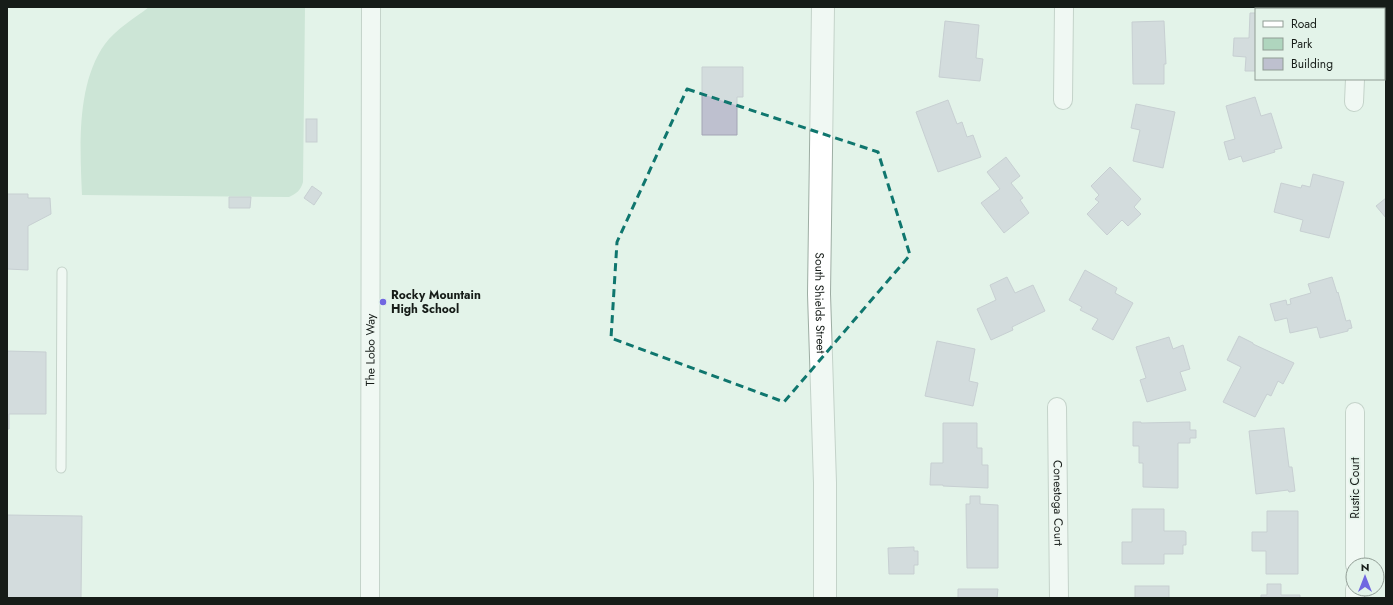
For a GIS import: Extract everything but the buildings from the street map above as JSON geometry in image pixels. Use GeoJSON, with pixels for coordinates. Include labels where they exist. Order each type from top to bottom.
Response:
{"type":"FeatureCollection","features":[{"type":"Feature","properties":{"kind":"main road","name":"South Shields Street"},"geometry":{"type":"LineString","coordinates":[[823,7],[819,294],[825,483],[825,598]]}},
{"type":"Feature","properties":{"kind":"street","name":"The Lobo Way"},"geometry":{"type":"LineString","coordinates":[[370,598],[371,7]]}},
{"type":"Feature","properties":{"kind":"street"},"geometry":{"type":"LineString","coordinates":[[1063,100],[1064,7]]}},
{"type":"Feature","properties":{"kind":"street"},"geometry":{"type":"LineString","coordinates":[[1354,102],[1355,80]]}},
{"type":"Feature","properties":{"kind":"street","name":"Conestoga Court"},"geometry":{"type":"LineString","coordinates":[[1057,407],[1059,598]]}},
{"type":"Feature","properties":{"kind":"street","name":"Rustic Court"},"geometry":{"type":"LineString","coordinates":[[1355,412],[1355,557]]}},
{"type":"Feature","properties":{"kind":"lane"},"geometry":{"type":"LineString","coordinates":[[61,468],[62,272]]}},
{"type":"Feature","properties":{"kind":"highlighted area"},"geometry":{"type":"Polygon","coordinates":[[[687,89],[878,152],[910,255],[784,402],[611,338],[617,242],[687,89]]]}},
{"type":"Feature","properties":{"kind":"green space"},"geometry":{"type":"Polygon","coordinates":[[[149,7],[305,7],[303,182],[300,189],[296,193],[289,197],[82,195],[82,117],[84,97],[89,78],[96,60],[109,39],[149,7]]]}},
{"type":"Feature","properties":{"kind":"place","name":"Rocky Mountain High School"},"geometry":{"type":"Point","coordinates":[383,302]}}]}
